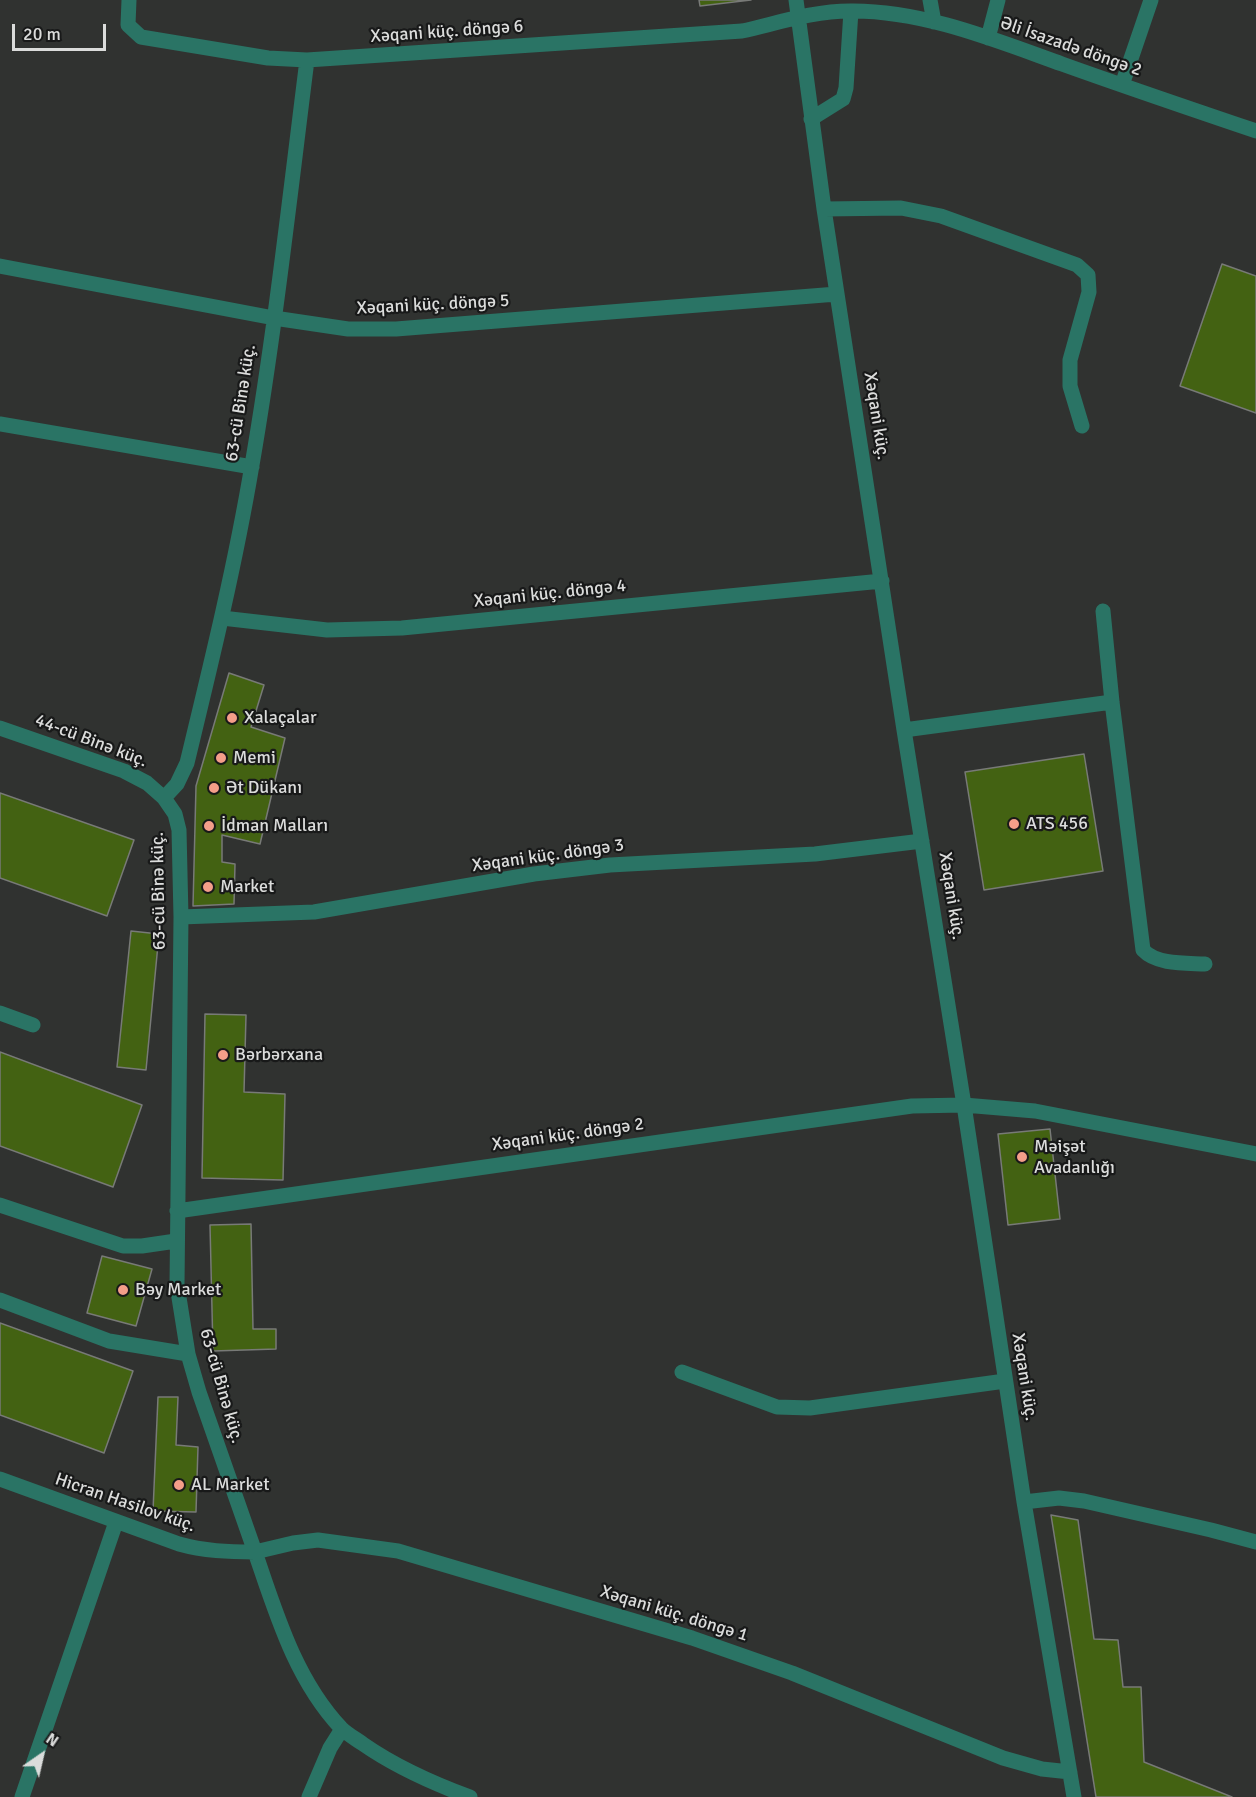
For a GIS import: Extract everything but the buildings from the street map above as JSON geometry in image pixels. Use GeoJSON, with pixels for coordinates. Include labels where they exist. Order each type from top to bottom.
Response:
{"type":"FeatureCollection","features":[{"type":"Feature","properties":{"kind":"street","name":"Xəqani küç. döngə 6"},"geometry":{"type":"LineString","coordinates":[[129,0],[128,25],[141,37],[268,58],[308,60],[742,31],[799,16]]}},
{"type":"Feature","properties":{"kind":"street","name":"Xəqani küç."},"geometry":{"type":"LineString","coordinates":[[796,0],[824,209],[904,730],[1024,1502],[1074,1797]]}},
{"type":"Feature","properties":{"kind":"street"},"geometry":{"type":"LineString","coordinates":[[930,0],[934,22]]}},
{"type":"Feature","properties":{"kind":"street"},"geometry":{"type":"LineString","coordinates":[[988,38],[998,0]]}},
{"type":"Feature","properties":{"kind":"street"},"geometry":{"type":"LineString","coordinates":[[1122,85],[1151,0]]}},
{"type":"Feature","properties":{"kind":"street","name":"Əli İsazadə döngə 2"},"geometry":{"type":"LineString","coordinates":[[799,16],[851,10],[934,22],[988,38],[1256,131]]}},
{"type":"Feature","properties":{"kind":"street"},"geometry":{"type":"LineString","coordinates":[[812,119],[843,99],[846,88],[851,10]]}},
{"type":"Feature","properties":{"kind":"street","name":"63-cü Binə küç."},"geometry":{"type":"LineString","coordinates":[[255,1552],[199,1392],[188,1354],[177,1285],[181,916],[179,830],[175,814],[164,798],[177,784],[187,763],[222,618],[252,466],[308,60]]}},
{"type":"Feature","properties":{"kind":"street"},"geometry":{"type":"LineString","coordinates":[[824,209],[900,208],[941,216],[1077,265],[1088,275],[1089,292],[1070,360],[1070,386],[1082,426]]}},
{"type":"Feature","properties":{"kind":"street","name":"Xəqani küç. döngə 5"},"geometry":{"type":"LineString","coordinates":[[0,266],[274,318],[348,329],[396,329],[837,294]]}},
{"type":"Feature","properties":{"kind":"street"},"geometry":{"type":"LineString","coordinates":[[0,424],[252,466]]}},
{"type":"Feature","properties":{"kind":"street","name":"Xəqani küç. döngə 4"},"geometry":{"type":"LineString","coordinates":[[222,618],[327,630],[402,628],[882,581]]}},
{"type":"Feature","properties":{"kind":"street"},"geometry":{"type":"LineString","coordinates":[[1103,611],[1143,950],[1149,957],[1205,964]]}},
{"type":"Feature","properties":{"kind":"street"},"geometry":{"type":"LineString","coordinates":[[904,730],[1112,702]]}},
{"type":"Feature","properties":{"kind":"street","name":"44-cü Binə küç."},"geometry":{"type":"LineString","coordinates":[[0,728],[124,771],[147,783],[164,798]]}},
{"type":"Feature","properties":{"kind":"street","name":"Xəqani küç. döngə 3"},"geometry":{"type":"LineString","coordinates":[[181,916],[314,912],[534,874],[610,865],[815,854],[922,841]]}},
{"type":"Feature","properties":{"kind":"street"},"geometry":{"type":"LineString","coordinates":[[0,1013],[33,1025]]}},
{"type":"Feature","properties":{"kind":"street","name":"Xəqani küç. döngə 2"},"geometry":{"type":"LineString","coordinates":[[177,1211],[912,1106],[964,1105],[1035,1111],[1256,1154]]}},
{"type":"Feature","properties":{"kind":"street"},"geometry":{"type":"LineString","coordinates":[[0,1205],[123,1246],[176,1241]]}},
{"type":"Feature","properties":{"kind":"street"},"geometry":{"type":"LineString","coordinates":[[0,1300],[110,1341],[188,1354]]}},
{"type":"Feature","properties":{"kind":"street"},"geometry":{"type":"LineString","coordinates":[[682,1372],[777,1407],[810,1408],[1005,1381]]}},
{"type":"Feature","properties":{"kind":"street","name":"Hicran Hasilov küç."},"geometry":{"type":"LineString","coordinates":[[0,1479],[198,1550],[255,1552]]}},
{"type":"Feature","properties":{"kind":"street"},"geometry":{"type":"LineString","coordinates":[[1024,1502],[1059,1498],[1084,1501],[1256,1542]]}},
{"type":"Feature","properties":{"kind":"street"},"geometry":{"type":"LineString","coordinates":[[22,1797],[116,1522]]}},
{"type":"Feature","properties":{"kind":"street","name":"Xəqani küç. döngə 1"},"geometry":{"type":"LineString","coordinates":[[255,1552],[318,1540],[398,1551],[692,1638],[792,1673],[1003,1758],[1042,1768],[1070,1772]]}},
{"type":"Feature","properties":{"kind":"street"},"geometry":{"type":"LineString","coordinates":[[255,1552],[292,1654],[310,1687],[342,1729],[400,1767],[470,1797]]}},
{"type":"Feature","properties":{"kind":"street"},"geometry":{"type":"LineString","coordinates":[[309,1797],[330,1748],[342,1729]]}},
{"type":"Feature","properties":{"kind":"place","name":"Xalaçalar"},"geometry":{"type":"Point","coordinates":[232,718]}},
{"type":"Feature","properties":{"kind":"place","name":"Memi"},"geometry":{"type":"Point","coordinates":[221,758]}},
{"type":"Feature","properties":{"kind":"place","name":"Ət Dükanı"},"geometry":{"type":"Point","coordinates":[214,788]}},
{"type":"Feature","properties":{"kind":"place","name":"ATS 456"},"geometry":{"type":"Point","coordinates":[1014,824]}},
{"type":"Feature","properties":{"kind":"place","name":"İdman Malları"},"geometry":{"type":"Point","coordinates":[209,826]}},
{"type":"Feature","properties":{"kind":"place","name":"Market"},"geometry":{"type":"Point","coordinates":[208,887]}},
{"type":"Feature","properties":{"kind":"place","name":"Bərbərxana"},"geometry":{"type":"Point","coordinates":[223,1055]}},
{"type":"Feature","properties":{"kind":"place","name":"Məişət Avadanlığı"},"geometry":{"type":"Point","coordinates":[1022,1157]}},
{"type":"Feature","properties":{"kind":"place","name":"Bəy Market"},"geometry":{"type":"Point","coordinates":[123,1290]}},
{"type":"Feature","properties":{"kind":"place","name":"AL Market"},"geometry":{"type":"Point","coordinates":[179,1485]}}]}
